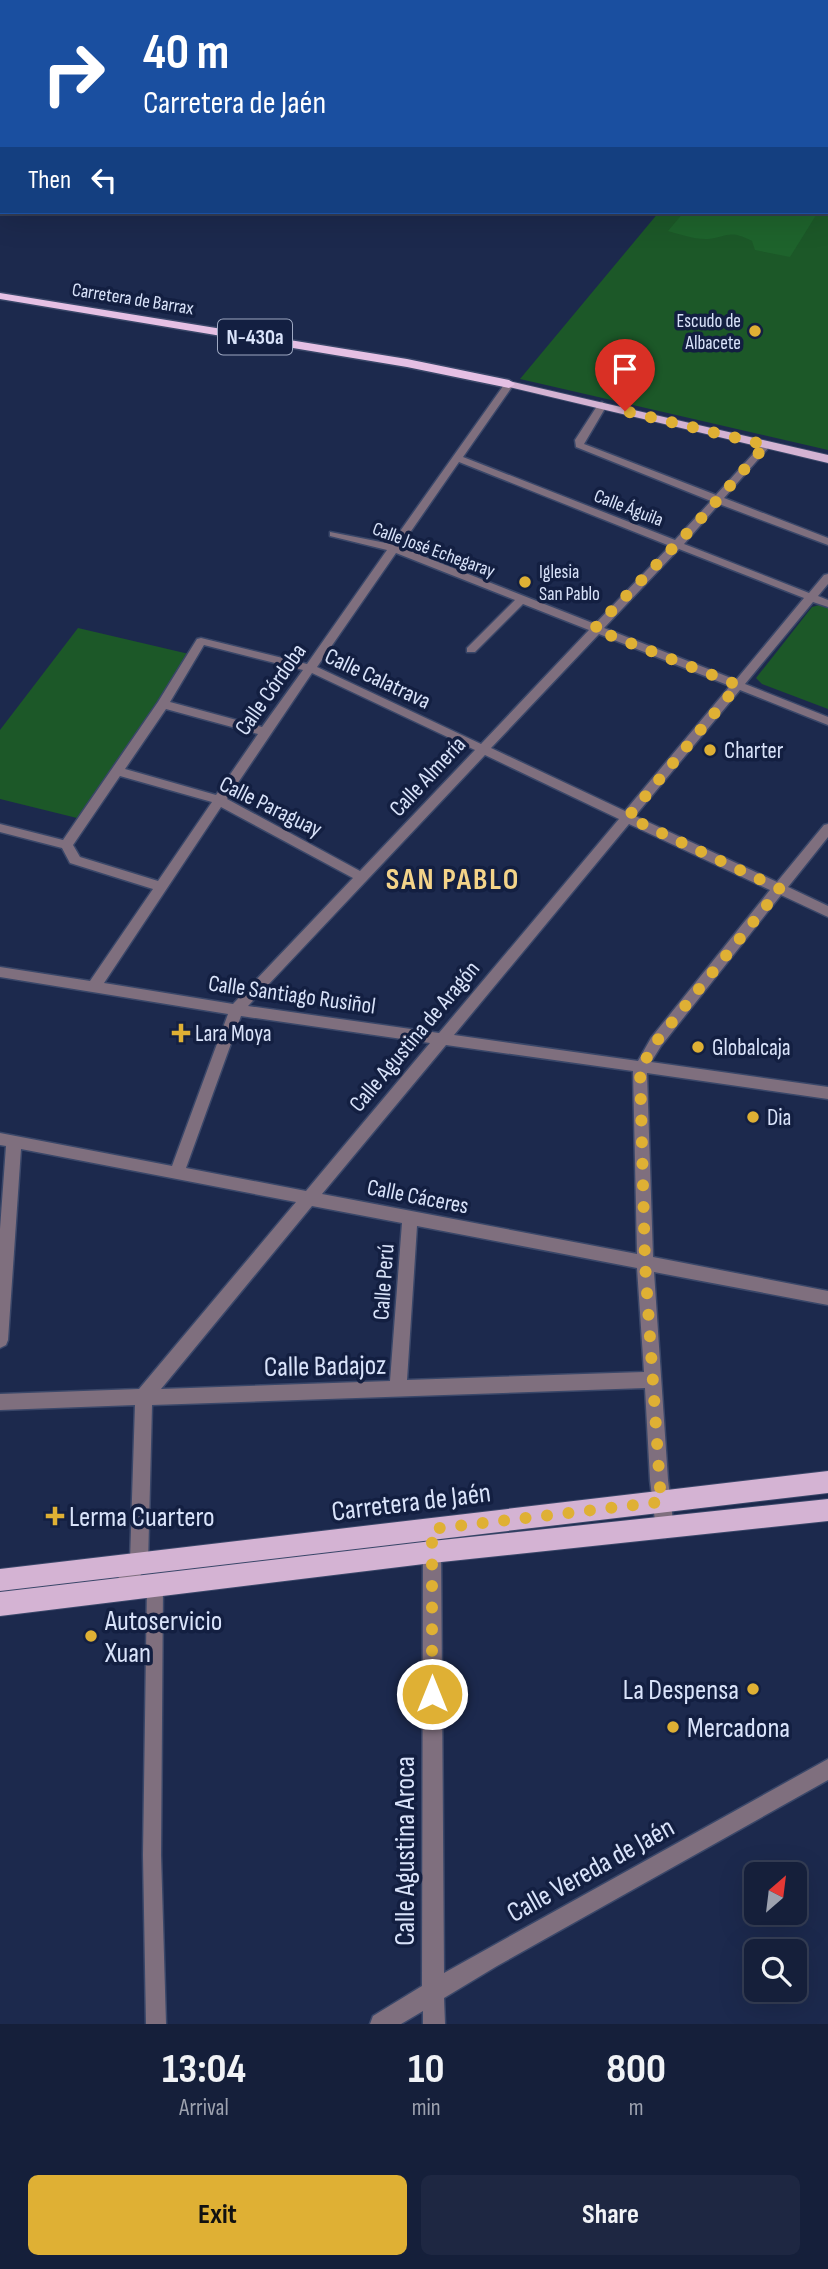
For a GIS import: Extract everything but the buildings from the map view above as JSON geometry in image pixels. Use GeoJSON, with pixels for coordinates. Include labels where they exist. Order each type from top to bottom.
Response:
{"type":"FeatureCollection","features":[{"type":"Feature","properties":{"kind":"highway","name":"Carretera de Barrax"},"geometry":{"type":"LineString","coordinates":[[0,296],[407,363],[509,384]]}},
{"type":"Feature","properties":{"kind":"main road"},"geometry":{"type":"LineString","coordinates":[[509,384],[828,459]]}},
{"type":"Feature","properties":{"kind":"main road","name":"Carretera de Jaén"},"geometry":{"type":"LineString","coordinates":[[0,1580],[828,1482]]}},
{"type":"Feature","properties":{"kind":"main road"},"geometry":{"type":"LineString","coordinates":[[0,1604],[432,1552],[828,1510]]}},
{"type":"Feature","properties":{"kind":"street","name":"Calle Córdoba"},"geometry":{"type":"LineString","coordinates":[[94,987],[265,732],[509,384]]}},
{"type":"Feature","properties":{"kind":"street"},"geometry":{"type":"LineString","coordinates":[[602,405],[579,445],[828,542]]}},
{"type":"Feature","properties":{"kind":"street","name":"Calle Almería"},"geometry":{"type":"LineString","coordinates":[[177,1172],[236,1010],[718,501],[766,445]]}},
{"type":"Feature","properties":{"kind":"street","name":"Calle Águila"},"geometry":{"type":"LineString","coordinates":[[457,458],[828,604]]}},
{"type":"Feature","properties":{"kind":"street","name":"Calle José Echegaray"},"geometry":{"type":"LineString","coordinates":[[334,534],[393,548],[828,720]]}},
{"type":"Feature","properties":{"kind":"street","name":"Calle Agustina de Aragón"},"geometry":{"type":"LineString","coordinates":[[144,1396],[828,577]]}},
{"type":"Feature","properties":{"kind":"street"},"geometry":{"type":"LineString","coordinates":[[471,650],[521,600]]}},
{"type":"Feature","properties":{"kind":"street","name":"Calle Calatrava"},"geometry":{"type":"LineString","coordinates":[[66,845],[163,704],[201,641],[310,668],[828,912]]}},
{"type":"Feature","properties":{"kind":"street"},"geometry":{"type":"LineString","coordinates":[[163,704],[265,732]]}},
{"type":"Feature","properties":{"kind":"street","name":"Calle Paraguay"},"geometry":{"type":"LineString","coordinates":[[118,771],[219,800],[361,877]]}},
{"type":"Feature","properties":{"kind":"street"},"geometry":{"type":"LineString","coordinates":[[0,828],[66,845],[75,860],[163,887]]}},
{"type":"Feature","properties":{"kind":"street"},"geometry":{"type":"LineString","coordinates":[[665,1529],[645,1263],[640,1069],[656,1042],[828,828]]}},
{"type":"Feature","properties":{"kind":"street","name":"Calle Santiago Rusiñol"},"geometry":{"type":"LineString","coordinates":[[0,972],[236,1010],[640,1069],[828,1093]]}},
{"type":"Feature","properties":{"kind":"street"},"geometry":{"type":"LineString","coordinates":[[0,1340],[7,1140]]}},
{"type":"Feature","properties":{"kind":"street","name":"Calle Cáceres"},"geometry":{"type":"LineString","coordinates":[[7,1140],[828,1298]]}},
{"type":"Feature","properties":{"kind":"street","name":"Calle Perú"},"geometry":{"type":"LineString","coordinates":[[398,1390],[410,1219]]}},
{"type":"Feature","properties":{"kind":"street","name":"Calle Badajoz"},"geometry":{"type":"LineString","coordinates":[[0,1402],[652,1380]]}},
{"type":"Feature","properties":{"kind":"street"},"geometry":{"type":"LineString","coordinates":[[119,1590],[139,1564],[144,1396]]}},
{"type":"Feature","properties":{"kind":"street","name":"Calle Agustina Aroca"},"geometry":{"type":"LineString","coordinates":[[432,1529],[434,2024]]}},
{"type":"Feature","properties":{"kind":"street"},"geometry":{"type":"LineString","coordinates":[[155,1586],[152,1855],[156,2024]]}},
{"type":"Feature","properties":{"kind":"street","name":"Calle Vereda de Jaén"},"geometry":{"type":"LineString","coordinates":[[381,2024],[489,1958],[828,1769]]}},
{"type":"Feature","properties":{"kind":"green space"},"geometry":{"type":"Polygon","coordinates":[[[657,214],[828,214],[828,450],[520,379],[657,214]]]}},
{"type":"Feature","properties":{"kind":"green space"},"geometry":{"type":"Polygon","coordinates":[[[682,214],[817,214],[790,257],[755,250],[752,241],[738,235],[703,239],[668,231],[682,214]]]}},
{"type":"Feature","properties":{"kind":"green space"},"geometry":{"type":"Polygon","coordinates":[[[819,605],[828,608],[828,709],[762,684],[756,678],[812,607],[819,605]]]}},
{"type":"Feature","properties":{"kind":"green space"},"geometry":{"type":"Polygon","coordinates":[[[78,628],[189,654],[81,819],[0,799],[0,730],[78,628]]]}},
{"type":"Feature","properties":{"kind":"place","name":"Escudo de Albacete"},"geometry":{"type":"Point","coordinates":[755,331]}},
{"type":"Feature","properties":{"kind":"place","name":"Iglesia San Pablo"},"geometry":{"type":"Point","coordinates":[525,582]}},
{"type":"Feature","properties":{"kind":"place","name":"Charter"},"geometry":{"type":"Point","coordinates":[710,750]}},
{"type":"Feature","properties":{"kind":"place","name":"Lara Moya"},"geometry":{"type":"Point","coordinates":[181,1033]}},
{"type":"Feature","properties":{"kind":"place","name":"Globalcaja"},"geometry":{"type":"Point","coordinates":[698,1047]}},
{"type":"Feature","properties":{"kind":"place","name":"Dia"},"geometry":{"type":"Point","coordinates":[753,1117]}},
{"type":"Feature","properties":{"kind":"place","name":"Lerma Cuartero"},"geometry":{"type":"Point","coordinates":[55,1516]}},
{"type":"Feature","properties":{"kind":"place","name":"Autoservicio Xuan"},"geometry":{"type":"Point","coordinates":[91,1636]}},
{"type":"Feature","properties":{"kind":"place","name":"La Despensa"},"geometry":{"type":"Point","coordinates":[753,1689]}},
{"type":"Feature","properties":{"kind":"place","name":"Mercadona"},"geometry":{"type":"Point","coordinates":[673,1727]}},
{"type":"Feature","properties":{"kind":"district","name":"SAN PABLO"},"geometry":{"type":"Point","coordinates":[453,879]}},
{"type":"Feature","properties":{"kind":"route"},"geometry":{"type":"LineString","coordinates":[[432,1694],[432,1529],[661,1502],[645,1263],[640,1069],[656,1042],[780,889],[628,817],[738,685],[594,629],[697,523],[766,445],[625,411]]}}]}
